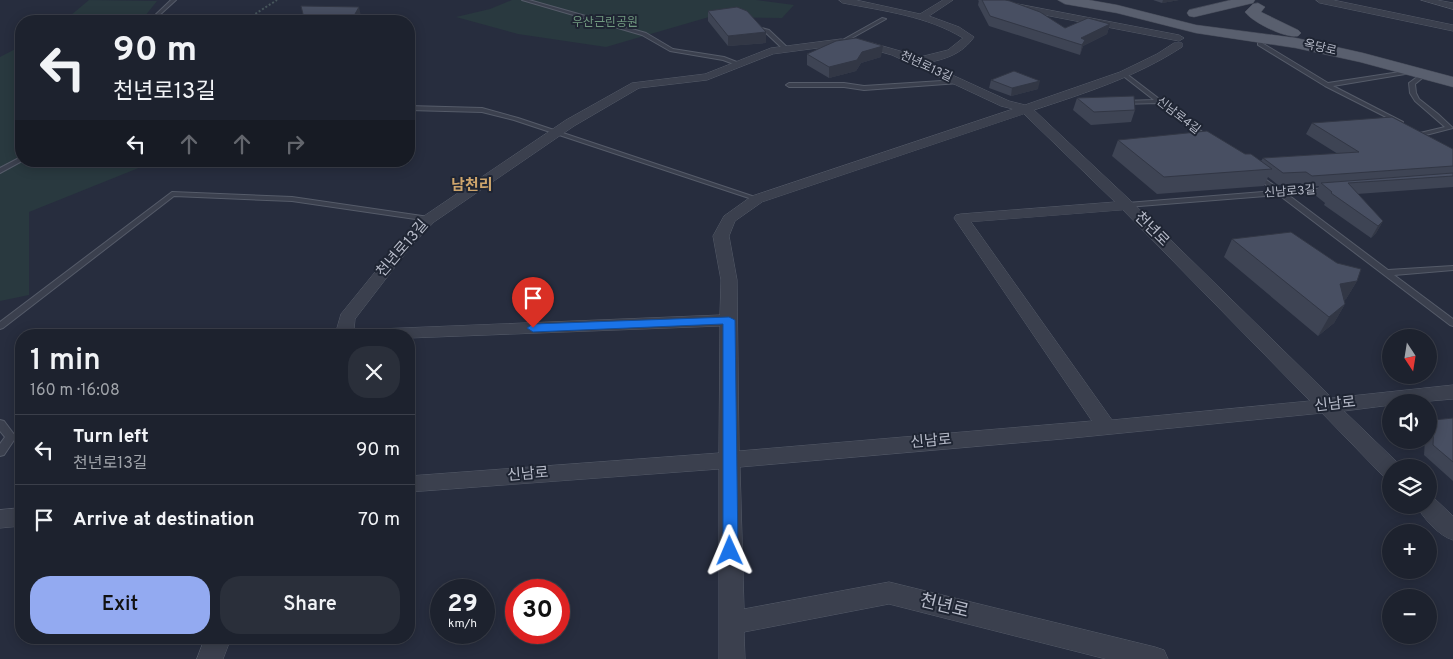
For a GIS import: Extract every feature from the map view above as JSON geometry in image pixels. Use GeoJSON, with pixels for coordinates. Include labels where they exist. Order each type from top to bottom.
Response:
{"type":"FeatureCollection","features":[{"type":"Feature","properties":{"kind":"main road","name":"옥당로"},"geometry":{"type":"LineString","coordinates":[[1065,0],[1117,9],[1178,29],[1194,13],[1217,25],[1453,82]]}},
{"type":"Feature","properties":{"kind":"main road"},"geometry":{"type":"LineString","coordinates":[[1217,25],[1258,3]]}},
{"type":"Feature","properties":{"kind":"main road"},"geometry":{"type":"LineString","coordinates":[[1194,13],[1258,3]]}},
{"type":"Feature","properties":{"kind":"main road"},"geometry":{"type":"LineString","coordinates":[[1258,3],[1252,12],[1258,17],[1300,36]]}},
{"type":"Feature","properties":{"kind":"main road"},"geometry":{"type":"LineString","coordinates":[[1178,29],[1217,25],[1300,36]]}},
{"type":"Feature","properties":{"kind":"main road","name":"옥당로"},"geometry":{"type":"LineString","coordinates":[[1300,36],[1453,74]]}},
{"type":"Feature","properties":{"kind":"street"},"geometry":{"type":"LineString","coordinates":[[843,0],[921,17],[954,27],[969,37],[965,45],[941,57],[913,62]]}},
{"type":"Feature","properties":{"kind":"street"},"geometry":{"type":"LineString","coordinates":[[921,17],[948,0]]}},
{"type":"Feature","properties":{"kind":"street"},"geometry":{"type":"LineString","coordinates":[[732,659],[729,280],[721,236],[729,219],[757,199],[1026,109],[1124,74],[1158,59],[1178,29],[983,0]]}},
{"type":"Feature","properties":{"kind":"street"},"geometry":{"type":"LineString","coordinates":[[1320,0],[1453,28]]}},
{"type":"Feature","properties":{"kind":"street"},"geometry":{"type":"LineString","coordinates":[[1425,0],[1453,6]]}},
{"type":"Feature","properties":{"kind":"street","name":"천년로13길"},"geometry":{"type":"LineString","coordinates":[[345,329],[347,318],[406,243],[428,219],[570,123],[636,85],[707,77],[771,51],[841,42],[876,47],[896,53],[1005,104],[1026,109]]}},
{"type":"Feature","properties":{"kind":"street","name":"천년로"},"geometry":{"type":"LineString","coordinates":[[1026,109],[1127,205],[1382,461]]}},
{"type":"Feature","properties":{"kind":"street"},"geometry":{"type":"LineString","coordinates":[[1106,426],[961,218],[1127,205]]}},
{"type":"Feature","properties":{"kind":"street"},"geometry":{"type":"LineString","coordinates":[[415,333],[729,320]]}},
{"type":"Feature","properties":{"kind":"street","name":"신남로"},"geometry":{"type":"LineString","coordinates":[[415,484],[729,461],[1326,406],[1453,392]]}},
{"type":"Feature","properties":{"kind":"street"},"geometry":{"type":"LineString","coordinates":[[1436,514],[1453,531]]}},
{"type":"Feature","properties":{"kind":"street"},"geometry":{"type":"LineString","coordinates":[[0,519],[15,518]]}},
{"type":"Feature","properties":{"kind":"street","name":"천년로"},"geometry":{"type":"LineString","coordinates":[[731,622],[889,593],[1155,659]]}},
{"type":"Feature","properties":{"kind":"street"},"geometry":{"type":"LineString","coordinates":[[210,659],[216,644]]}},
{"type":"Feature","properties":{"kind":"lane"},"geometry":{"type":"LineString","coordinates":[[158,15],[174,0]]}},
{"type":"Feature","properties":{"kind":"lane"},"geometry":{"type":"LineString","coordinates":[[524,0],[644,34],[672,50],[724,59],[740,64]]}},
{"type":"Feature","properties":{"kind":"lane"},"geometry":{"type":"LineString","coordinates":[[841,42],[884,20]]}},
{"type":"Feature","properties":{"kind":"lane"},"geometry":{"type":"LineString","coordinates":[[756,27],[767,31],[786,49]]}},
{"type":"Feature","properties":{"kind":"lane","name":"옥당로"},"geometry":{"type":"LineString","coordinates":[[1260,44],[1327,85],[1405,125]]}},
{"type":"Feature","properties":{"kind":"lane"},"geometry":{"type":"LineString","coordinates":[[1327,85],[1418,73]]}},
{"type":"Feature","properties":{"kind":"lane"},"geometry":{"type":"LineString","coordinates":[[1418,73],[1412,83],[1415,101],[1432,112],[1450,128],[1422,134]]}},
{"type":"Feature","properties":{"kind":"lane","name":"신남로4길"},"geometry":{"type":"LineString","coordinates":[[1124,74],[1210,141]]}},
{"type":"Feature","properties":{"kind":"lane"},"geometry":{"type":"LineString","coordinates":[[789,86],[844,85],[864,88],[957,82]]}},
{"type":"Feature","properties":{"kind":"lane"},"geometry":{"type":"LineString","coordinates":[[1114,104],[1158,100]]}},
{"type":"Feature","properties":{"kind":"lane"},"geometry":{"type":"LineString","coordinates":[[415,108],[482,110],[558,132],[757,199]]}},
{"type":"Feature","properties":{"kind":"lane"},"geometry":{"type":"LineString","coordinates":[[1413,130],[1430,138]]}},
{"type":"Feature","properties":{"kind":"lane"},"geometry":{"type":"LineString","coordinates":[[0,171],[15,162]]}},
{"type":"Feature","properties":{"kind":"lane"},"geometry":{"type":"LineString","coordinates":[[1249,170],[1453,324]]}},
{"type":"Feature","properties":{"kind":"lane","name":"신남로3길"},"geometry":{"type":"LineString","coordinates":[[1127,205],[1338,188]]}},
{"type":"Feature","properties":{"kind":"lane"},"geometry":{"type":"LineString","coordinates":[[0,326],[172,194],[292,199],[428,219]]}},
{"type":"Feature","properties":{"kind":"lane"},"geometry":{"type":"LineString","coordinates":[[1386,273],[1453,268]]}},
{"type":"Feature","properties":{"kind":"lane"},"geometry":{"type":"LineString","coordinates":[[0,424],[11,437],[0,452]]}},
{"type":"Feature","properties":{"kind":"path"},"geometry":{"type":"LineString","coordinates":[[255,15],[277,0]]}},
{"type":"Feature","properties":{"kind":"green space"},"geometry":{"type":"Polygon","coordinates":[[[89,0],[157,1],[146,15],[71,15],[89,0]]]}},
{"type":"Feature","properties":{"kind":"green space","name":"우산근린공원"},"geometry":{"type":"Polygon","coordinates":[[[512,0],[756,0],[794,5],[782,18],[709,17],[606,47],[518,34],[456,17],[490,9],[512,0]]]}},
{"type":"Feature","properties":{"kind":"green space"},"geometry":{"type":"Polygon","coordinates":[[[15,49],[15,167],[141,167],[29,212],[29,295],[0,301],[0,57],[15,49]]]}},
{"type":"Feature","properties":{"kind":"building"},"geometry":{"type":"Polygon","coordinates":[[[982,0],[1010,1],[1040,12],[1065,28],[1088,18],[1110,24],[1081,38],[1085,40],[1082,45],[990,16],[982,0]]]}},
{"type":"Feature","properties":{"kind":"building"},"geometry":{"type":"Polygon","coordinates":[[[301,6],[359,7],[354,15],[303,15],[301,6]]]}},
{"type":"Feature","properties":{"kind":"building"},"geometry":{"type":"Polygon","coordinates":[[[737,7],[747,11],[766,32],[728,36],[708,11],[737,7]]]}},
{"type":"Feature","properties":{"kind":"building"},"geometry":{"type":"Polygon","coordinates":[[[856,38],[883,46],[862,52],[857,60],[829,67],[807,54],[836,41],[856,38]]]}},
{"type":"Feature","properties":{"kind":"building"},"geometry":{"type":"Polygon","coordinates":[[[1014,71],[1040,81],[1012,88],[991,80],[1014,71]]]}},
{"type":"Feature","properties":{"kind":"building"},"geometry":{"type":"Polygon","coordinates":[[[1134,96],[1135,110],[1094,112],[1077,98],[1134,96]]]}},
{"type":"Feature","properties":{"kind":"building"},"geometry":{"type":"Polygon","coordinates":[[[1392,117],[1453,149],[1453,166],[1312,176],[1306,172],[1283,173],[1263,158],[1359,152],[1312,123],[1392,117]]]}},
{"type":"Feature","properties":{"kind":"building"},"geometry":{"type":"Polygon","coordinates":[[[1207,131],[1245,154],[1251,154],[1272,169],[1164,177],[1118,140],[1207,131]]]}},
{"type":"Feature","properties":{"kind":"building"},"geometry":{"type":"Polygon","coordinates":[[[1453,173],[1453,176],[1348,183],[1383,221],[1378,226],[1331,193],[1321,183],[1453,173]]]}},
{"type":"Feature","properties":{"kind":"building"},"geometry":{"type":"Polygon","coordinates":[[[1291,232],[1337,263],[1361,269],[1357,281],[1340,284],[1345,304],[1329,317],[1232,239],[1291,232]]]}},
{"type":"Feature","properties":{"kind":"building"},"geometry":{"type":"Polygon","coordinates":[[[1453,418],[1453,462],[1437,448],[1437,420],[1453,418]]]}},
{"type":"Feature","properties":{"kind":"district","name":"남천리"},"geometry":{"type":"Point","coordinates":[472,186]}},
{"type":"Feature","properties":{"kind":"route"},"geometry":{"type":"LineString","coordinates":[[533,328],[729,320],[730,551]]}}]}
